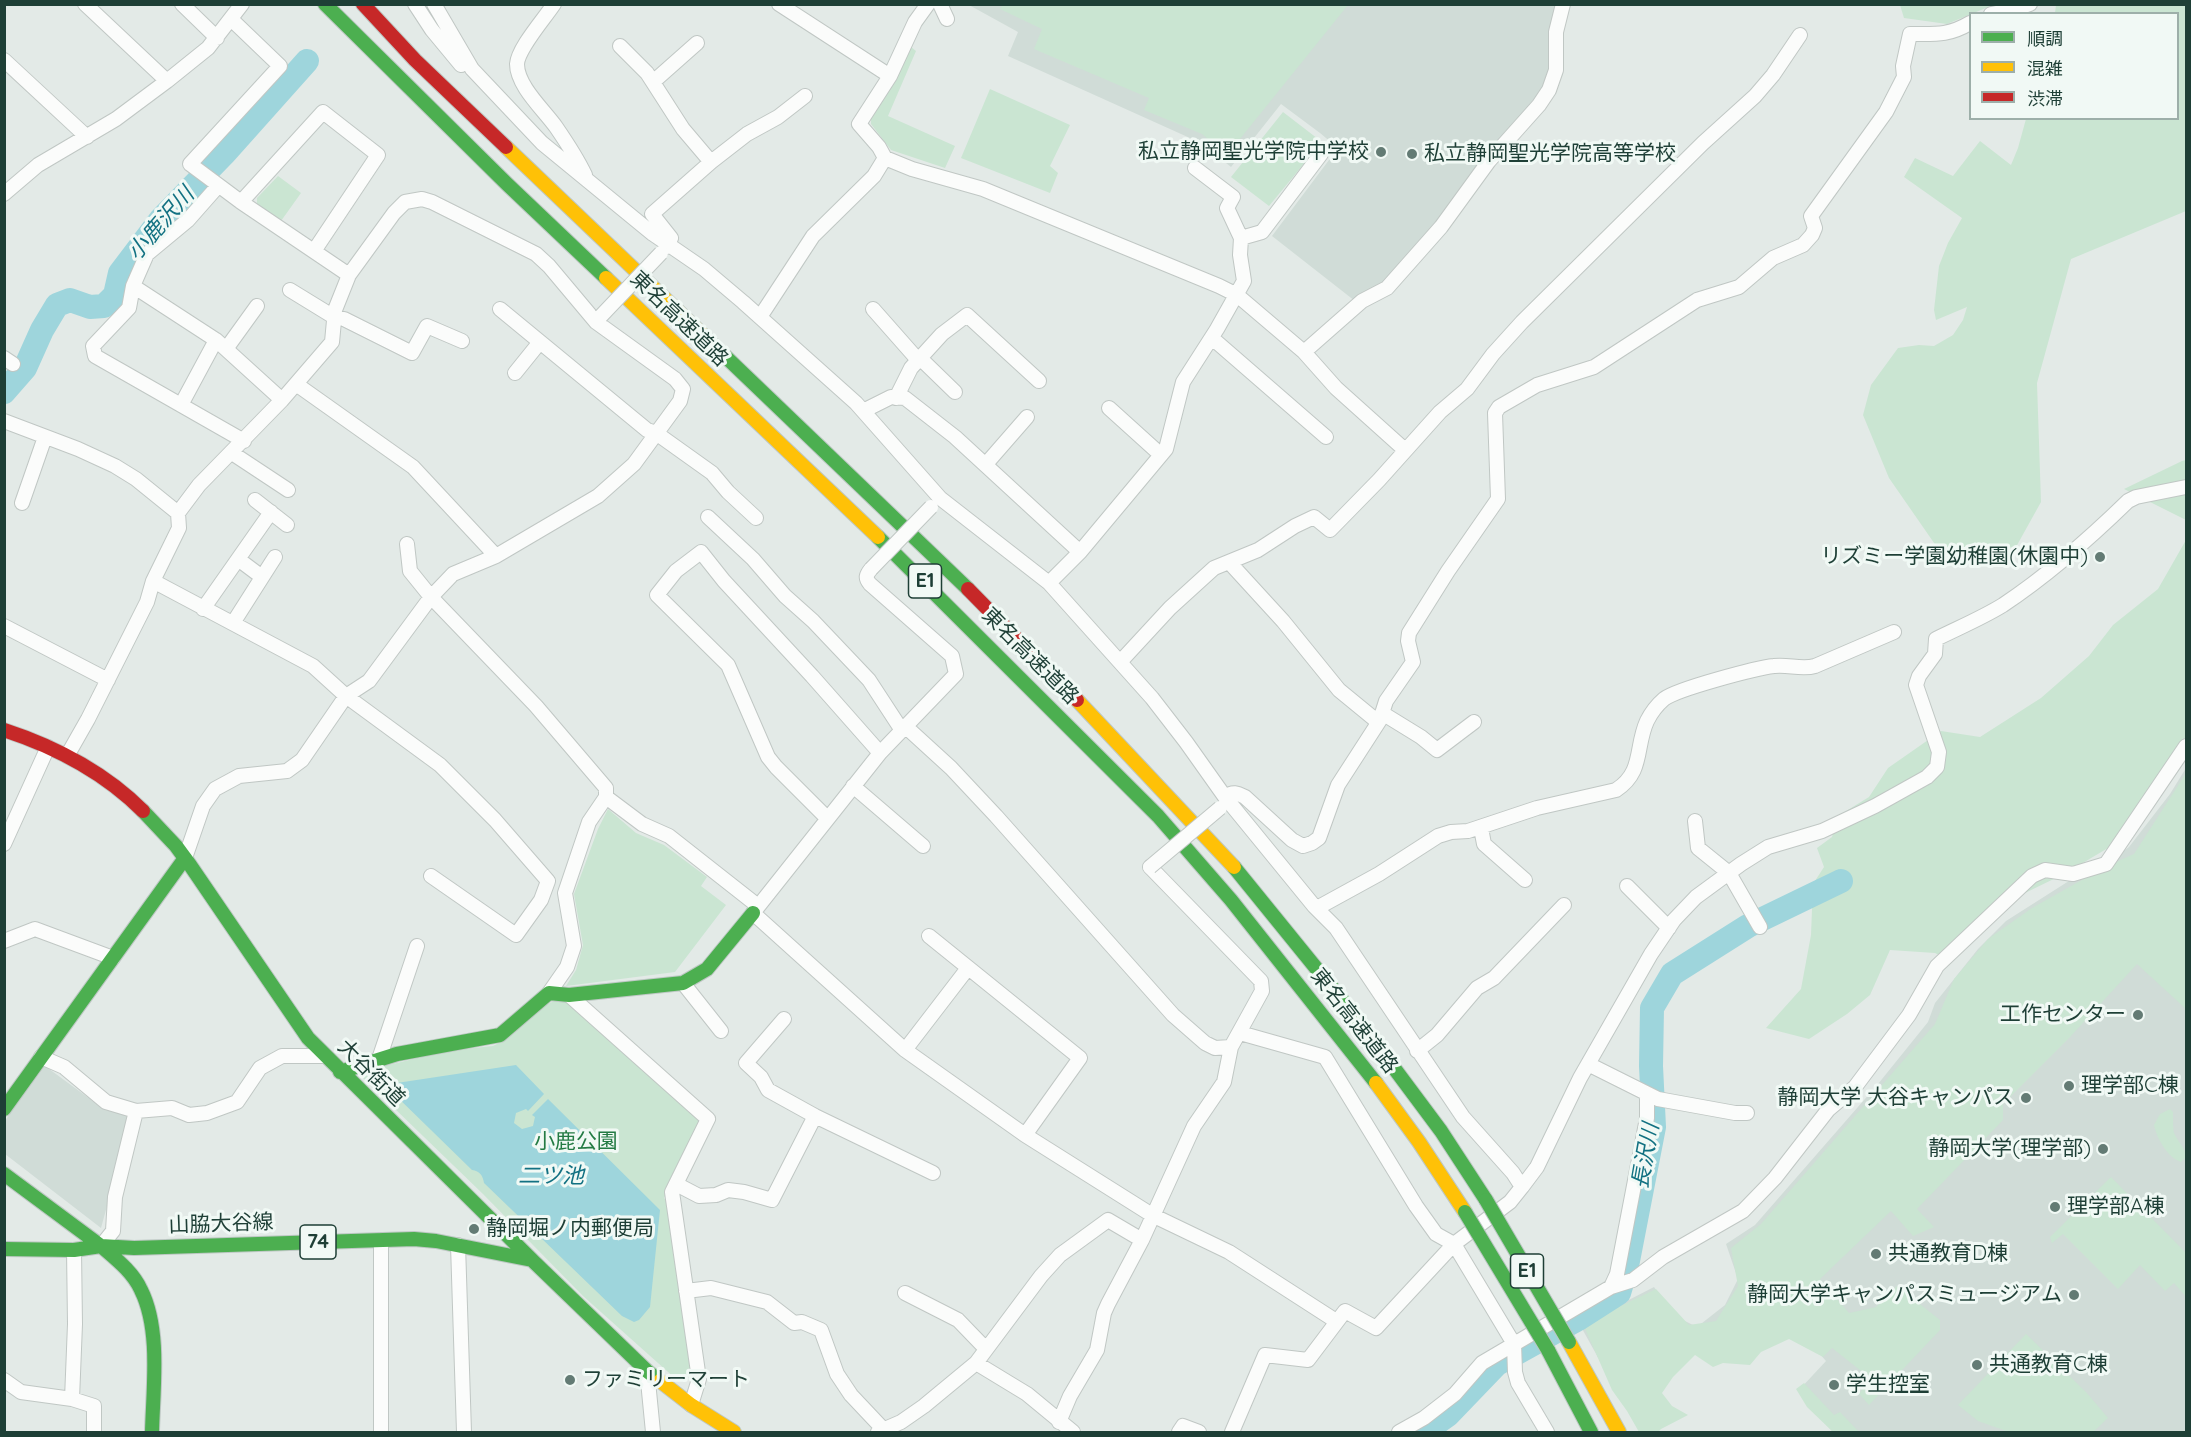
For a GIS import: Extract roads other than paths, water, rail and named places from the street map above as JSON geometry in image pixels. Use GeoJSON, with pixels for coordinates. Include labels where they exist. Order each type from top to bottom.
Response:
{"type":"FeatureCollection","features":[{"type":"Feature","properties":{"kind":"main road","name":"東名高速道路"},"geometry":{"type":"LineString","coordinates":[[325,4],[507,184],[915,572],[1158,816],[1232,900],[1359,1060],[1419,1142],[1465,1212],[1548,1350],[1591,1432]]}},
{"type":"Feature","properties":{"kind":"main road","name":"東名高速道路"},"geometry":{"type":"LineString","coordinates":[[363,4],[415,60],[947,568],[1053,674],[1227,859],[1359,1021],[1441,1131],[1486,1200],[1619,1432]]}},
{"type":"Feature","properties":{"kind":"main road","name":"大谷街道"},"geometry":{"type":"LineString","coordinates":[[4,730],[67,756],[118,789],[154,823],[185,858],[308,1038],[339,1072],[647,1371],[691,1405],[734,1432]]}},
{"type":"Feature","properties":{"kind":"main road"},"geometry":{"type":"LineString","coordinates":[[4,1109],[185,858]]}},
{"type":"Feature","properties":{"kind":"main road"},"geometry":{"type":"LineString","coordinates":[[339,1072],[379,1059],[500,1035],[549,993],[568,995],[683,983],[707,969],[755,910]]}},
{"type":"Feature","properties":{"kind":"main road"},"geometry":{"type":"LineString","coordinates":[[4,1174],[101,1246],[134,1278],[142,1291],[152,1335],[152,1432]]}},
{"type":"Feature","properties":{"kind":"main road","name":"山脇大谷線"},"geometry":{"type":"LineString","coordinates":[[4,1250],[74,1250],[101,1246],[134,1248],[414,1239],[458,1245],[532,1260]]}},
{"type":"Feature","properties":{"kind":"street"},"geometry":{"type":"LineString","coordinates":[[182,4],[217,38]]}},
{"type":"Feature","properties":{"kind":"street"},"geometry":{"type":"LineString","coordinates":[[4,194],[38,165],[87,138],[167,81],[208,48],[242,4]]}},
{"type":"Feature","properties":{"kind":"street"},"geometry":{"type":"LineString","coordinates":[[415,4],[451,54],[488,93],[519,120]]}},
{"type":"Feature","properties":{"kind":"street"},"geometry":{"type":"LineString","coordinates":[[434,4],[472,69],[542,143],[664,249],[704,269],[760,317],[864,411],[935,503],[1049,583],[1121,661],[1186,742],[1224,802],[1336,928],[1463,1118],[1513,1173],[1522,1187]]}},
{"type":"Feature","properties":{"kind":"street"},"geometry":{"type":"LineString","coordinates":[[554,4],[520,54],[517,65],[526,89],[554,125],[589,183]]}},
{"type":"Feature","properties":{"kind":"street"},"geometry":{"type":"LineString","coordinates":[[779,4],[890,76]]}},
{"type":"Feature","properties":{"kind":"street"},"geometry":{"type":"LineString","coordinates":[[928,4],[915,22],[890,76],[859,124],[879,147],[885,158],[912,169],[983,189],[1237,295],[1304,352],[1336,388],[1405,450]]}},
{"type":"Feature","properties":{"kind":"street"},"geometry":{"type":"LineString","coordinates":[[940,4],[947,19]]}},
{"type":"Feature","properties":{"kind":"street"},"geometry":{"type":"LineString","coordinates":[[1304,352],[1362,301],[1387,288],[1441,227],[1489,162],[1539,105],[1549,90],[1556,70],[1556,32],[1563,4]]}},
{"type":"Feature","properties":{"kind":"street"},"geometry":{"type":"LineString","coordinates":[[2001,12],[2030,4]]}},
{"type":"Feature","properties":{"kind":"street"},"geometry":{"type":"LineString","coordinates":[[95,7],[167,81]]}},
{"type":"Feature","properties":{"kind":"street"},"geometry":{"type":"LineString","coordinates":[[231,19],[280,66],[190,164],[218,186],[349,275]]}},
{"type":"Feature","properties":{"kind":"street"},"geometry":{"type":"LineString","coordinates":[[1059,1422],[1070,1396],[1097,1350],[1104,1314],[1142,1240],[1194,1126],[1224,1082],[1231,1047],[1262,991],[1261,981],[1150,867],[1224,802],[1230,793],[1236,792],[1245,797],[1293,840],[1303,846],[1319,838],[1338,785],[1380,717],[1386,701],[1413,662],[1407,641],[1409,633],[1448,571],[1498,499],[1495,413],[1498,407],[1537,385],[1594,367],[1697,300],[1739,286],[1773,258],[1803,244],[1812,236],[1815,228],[1811,216],[1886,112],[1904,77],[1903,66],[1910,34],[1942,35],[1955,32],[1969,24]]}},
{"type":"Feature","properties":{"kind":"street"},"geometry":{"type":"LineString","coordinates":[[1121,661],[1170,608],[1214,568],[1258,550],[1295,526],[1314,517],[1330,530],[1440,412],[1467,389],[1493,354],[1522,322],[1694,150],[1755,96],[1773,75],[1800,35]]}},
{"type":"Feature","properties":{"kind":"street"},"geometry":{"type":"LineString","coordinates":[[653,82],[697,44]]}},
{"type":"Feature","properties":{"kind":"street"},"geometry":{"type":"LineString","coordinates":[[620,46],[647,73],[683,129],[711,162]]}},
{"type":"Feature","properties":{"kind":"street"},"geometry":{"type":"LineString","coordinates":[[4,60],[87,138]]}},
{"type":"Feature","properties":{"kind":"street"},"geometry":{"type":"LineString","coordinates":[[598,319],[664,249],[671,238],[652,214],[747,134],[778,117],[805,96]]}},
{"type":"Feature","properties":{"kind":"street"},"geometry":{"type":"LineString","coordinates":[[241,202],[323,112],[378,155],[314,251]]}},
{"type":"Feature","properties":{"kind":"street"},"geometry":{"type":"LineString","coordinates":[[1241,238],[1262,232],[1321,154]]}},
{"type":"Feature","properties":{"kind":"street"},"geometry":{"type":"LineString","coordinates":[[760,317],[813,236],[833,219],[874,176],[885,158]]}},
{"type":"Feature","properties":{"kind":"street"},"geometry":{"type":"LineString","coordinates":[[1049,583],[1080,552],[1166,449],[1183,382],[1212,338],[1244,281],[1240,255],[1241,238],[1227,208],[1233,197],[1195,168]]}},
{"type":"Feature","properties":{"kind":"street"},"geometry":{"type":"LineString","coordinates":[[218,186],[188,220],[147,254],[133,286],[129,308],[93,346],[95,356],[244,441]]}},
{"type":"Feature","properties":{"kind":"street"},"geometry":{"type":"LineString","coordinates":[[67,756],[147,602],[153,581],[179,528],[178,513],[199,485],[244,441],[332,342],[335,310],[349,275],[394,213],[405,202],[422,199],[537,254],[598,319],[675,379],[683,389],[680,401],[634,464],[598,496],[496,555],[453,574],[430,597],[369,681],[346,696],[302,760],[287,771],[239,776],[215,789],[203,806],[185,858]]}},
{"type":"Feature","properties":{"kind":"street"},"geometry":{"type":"LineString","coordinates":[[133,286],[221,345],[282,400]]}},
{"type":"Feature","properties":{"kind":"street"},"geometry":{"type":"LineString","coordinates":[[290,290],[334,317],[344,319],[412,353],[427,326],[462,341]]}},
{"type":"Feature","properties":{"kind":"street"},"geometry":{"type":"LineString","coordinates":[[181,405],[221,345],[257,306]]}},
{"type":"Feature","properties":{"kind":"street"},"geometry":{"type":"LineString","coordinates":[[500,309],[647,430],[656,433],[712,473],[728,492],[756,518]]}},
{"type":"Feature","properties":{"kind":"street"},"geometry":{"type":"LineString","coordinates":[[873,309],[919,359],[956,392]]}},
{"type":"Feature","properties":{"kind":"street"},"geometry":{"type":"LineString","coordinates":[[896,398],[911,368],[942,334],[967,315],[1039,381]]}},
{"type":"Feature","properties":{"kind":"street"},"geometry":{"type":"LineString","coordinates":[[1212,338],[1326,437]]}},
{"type":"Feature","properties":{"kind":"street"},"geometry":{"type":"LineString","coordinates":[[515,373],[540,342]]}},
{"type":"Feature","properties":{"kind":"street"},"geometry":{"type":"LineString","coordinates":[[296,384],[413,467],[496,555]]}},
{"type":"Feature","properties":{"kind":"street"},"geometry":{"type":"LineString","coordinates":[[864,411],[891,397],[905,398],[919,407],[986,464],[1080,552]]}},
{"type":"Feature","properties":{"kind":"street"},"geometry":{"type":"LineString","coordinates":[[1109,408],[1161,455]]}},
{"type":"Feature","properties":{"kind":"street"},"geometry":{"type":"LineString","coordinates":[[986,464],[1027,417]]}},
{"type":"Feature","properties":{"kind":"street"},"geometry":{"type":"LineString","coordinates":[[4,422],[45,436],[115,466],[136,479],[178,513]]}},
{"type":"Feature","properties":{"kind":"street"},"geometry":{"type":"LineString","coordinates":[[22,503],[45,436]]}},
{"type":"Feature","properties":{"kind":"street"},"geometry":{"type":"LineString","coordinates":[[232,453],[288,490]]}},
{"type":"Feature","properties":{"kind":"street"},"geometry":{"type":"LineString","coordinates":[[1232,1432],[1265,1355],[1308,1360],[1345,1311],[1376,1328],[1454,1244],[1510,1202],[1537,1167],[1588,1064],[1645,964],[1669,928],[1696,897],[1768,848],[1822,831],[1875,806],[1927,777],[1937,767],[1939,752],[1916,685],[1918,676],[1935,654],[1936,639],[2001,606],[2074,552],[2128,501],[2136,497],[2187,487]]}},
{"type":"Feature","properties":{"kind":"street"},"geometry":{"type":"LineString","coordinates":[[255,500],[287,525]]}},
{"type":"Feature","properties":{"kind":"street"},"geometry":{"type":"LineString","coordinates":[[755,910],[880,753],[956,674],[952,656],[867,579],[867,574],[871,569],[935,503]]}},
{"type":"Feature","properties":{"kind":"street"},"geometry":{"type":"LineString","coordinates":[[204,609],[271,512]]}},
{"type":"Feature","properties":{"kind":"street"},"geometry":{"type":"LineString","coordinates":[[708,517],[753,559],[785,596],[813,621],[869,681],[903,728],[951,768],[996,816],[1173,1015],[1205,1043],[1215,1048],[1231,1047]]}},
{"type":"Feature","properties":{"kind":"street"},"geometry":{"type":"LineString","coordinates":[[407,544],[410,571],[430,597],[536,706],[606,788],[606,796],[589,822],[565,893],[574,946],[567,967],[549,993]]}},
{"type":"Feature","properties":{"kind":"street"},"geometry":{"type":"LineString","coordinates":[[827,818],[768,757],[728,665],[657,594],[676,572],[700,552],[880,753]]}},
{"type":"Feature","properties":{"kind":"street"},"geometry":{"type":"LineString","coordinates":[[233,623],[275,557]]}},
{"type":"Feature","properties":{"kind":"street"},"geometry":{"type":"LineString","coordinates":[[238,559],[262,577]]}},
{"type":"Feature","properties":{"kind":"street"},"geometry":{"type":"LineString","coordinates":[[1229,562],[1283,621],[1339,690],[1380,717],[1437,750],[1474,722]]}},
{"type":"Feature","properties":{"kind":"street"},"geometry":{"type":"LineString","coordinates":[[153,581],[313,666],[346,696],[440,765],[495,820],[548,881],[565,893]]}},
{"type":"Feature","properties":{"kind":"street"},"geometry":{"type":"LineString","coordinates":[[4,626],[108,680]]}},
{"type":"Feature","properties":{"kind":"street"},"geometry":{"type":"LineString","coordinates":[[1317,908],[1379,874],[1438,836],[1481,828],[1537,808],[1616,790],[1625,784],[1635,771],[1646,723],[1665,698],[1684,690],[1775,666],[1806,669],[1894,632]]}},
{"type":"Feature","properties":{"kind":"street"},"geometry":{"type":"LineString","coordinates":[[1399,1432],[1424,1418],[1455,1394],[1482,1363],[1611,1287],[1633,1280],[1663,1257],[1743,1211],[1775,1178],[1828,1110],[1855,1087],[1909,1015],[1937,966],[2032,876],[2045,870],[2073,874],[2106,864],[2187,746]]}},
{"type":"Feature","properties":{"kind":"street"},"geometry":{"type":"LineString","coordinates":[[4,844],[48,747]]}},
{"type":"Feature","properties":{"kind":"street"},"geometry":{"type":"LineString","coordinates":[[853,786],[923,846]]}},
{"type":"Feature","properties":{"kind":"street"},"geometry":{"type":"LineString","coordinates":[[606,796],[642,824],[669,836],[755,910],[905,1050],[1024,1135],[1152,1215],[1229,1252],[1336,1321]]}},
{"type":"Feature","properties":{"kind":"street"},"geometry":{"type":"LineString","coordinates":[[1695,821],[1698,848],[1729,873],[1758,922]]}},
{"type":"Feature","properties":{"kind":"street"},"geometry":{"type":"LineString","coordinates":[[1481,828],[1484,844],[1525,880]]}},
{"type":"Feature","properties":{"kind":"street"},"geometry":{"type":"LineString","coordinates":[[431,876],[516,935],[541,900],[548,881]]}},
{"type":"Feature","properties":{"kind":"street"},"geometry":{"type":"LineString","coordinates":[[1626,886],[1669,928]]}},
{"type":"Feature","properties":{"kind":"street"},"geometry":{"type":"LineString","coordinates":[[1417,1051],[1437,1035],[1478,988],[1494,978],[1564,905]]}},
{"type":"Feature","properties":{"kind":"street"},"geometry":{"type":"LineString","coordinates":[[4,941],[35,929],[113,958]]}},
{"type":"Feature","properties":{"kind":"street"},"geometry":{"type":"LineString","coordinates":[[929,936],[1080,1058],[1024,1135]]}},
{"type":"Feature","properties":{"kind":"street"},"geometry":{"type":"LineString","coordinates":[[379,1059],[417,946]]}},
{"type":"Feature","properties":{"kind":"street"},"geometry":{"type":"LineString","coordinates":[[905,1050],[968,968]]}},
{"type":"Feature","properties":{"kind":"street"},"geometry":{"type":"LineString","coordinates":[[683,983],[721,1031]]}},
{"type":"Feature","properties":{"kind":"street"},"geometry":{"type":"LineString","coordinates":[[568,995],[708,1119],[672,1192],[699,1378],[691,1405]]}},
{"type":"Feature","properties":{"kind":"street"},"geometry":{"type":"LineString","coordinates":[[784,1019],[746,1063],[761,1077],[768,1090],[815,1116],[933,1173]]}},
{"type":"Feature","properties":{"kind":"street"},"geometry":{"type":"LineString","coordinates":[[1240,1033],[1325,1058],[1436,1234],[1454,1244],[1514,1344],[1515,1372],[1518,1383],[1547,1432]]}},
{"type":"Feature","properties":{"kind":"street"},"geometry":{"type":"LineString","coordinates":[[41,1057],[64,1067],[106,1102],[136,1111],[172,1108],[189,1115],[207,1113],[237,1102],[260,1068],[282,1056],[324,1056]]}},
{"type":"Feature","properties":{"kind":"street"},"geometry":{"type":"LineString","coordinates":[[1588,1064],[1651,1096],[1735,1113],[1747,1113]]}},
{"type":"Feature","properties":{"kind":"street"},"geometry":{"type":"LineString","coordinates":[[1611,1287],[1617,1274],[1651,1096]]}},
{"type":"Feature","properties":{"kind":"street"},"geometry":{"type":"LineString","coordinates":[[101,1246],[113,1232],[115,1197],[136,1111]]}},
{"type":"Feature","properties":{"kind":"street"},"geometry":{"type":"LineString","coordinates":[[676,1184],[699,1196],[716,1195],[728,1190],[772,1200],[815,1116]]}},
{"type":"Feature","properties":{"kind":"street"},"geometry":{"type":"LineString","coordinates":[[686,1290],[711,1288],[767,1302],[794,1323],[802,1322],[821,1330],[837,1374],[850,1395],[881,1431],[901,1422],[924,1406],[976,1364],[1041,1276],[1054,1262],[1108,1220],[1142,1240]]}},
{"type":"Feature","properties":{"kind":"street"},"geometry":{"type":"LineString","coordinates":[[381,1240],[381,1432]]}},
{"type":"Feature","properties":{"kind":"street"},"geometry":{"type":"LineString","coordinates":[[458,1245],[464,1432]]}},
{"type":"Feature","properties":{"kind":"street"},"geometry":{"type":"LineString","coordinates":[[72,1399],[75,1324],[74,1250]]}},
{"type":"Feature","properties":{"kind":"street"},"geometry":{"type":"LineString","coordinates":[[905,1293],[958,1320],[986,1349]]}},
{"type":"Feature","properties":{"kind":"street"},"geometry":{"type":"LineString","coordinates":[[976,1364],[1027,1394],[1073,1432]]}},
{"type":"Feature","properties":{"kind":"street"},"geometry":{"type":"LineString","coordinates":[[647,1371],[653,1432]]}},
{"type":"Feature","properties":{"kind":"street"},"geometry":{"type":"LineString","coordinates":[[4,1380],[21,1392],[72,1399],[94,1406],[94,1432]]}},
{"type":"Feature","properties":{"kind":"street"},"geometry":{"type":"LineString","coordinates":[[1179,1432],[1183,1426],[1199,1432]]}},
{"type":"Feature","properties":{"kind":"water","name":"二ツ池"},"geometry":{"type":"Polygon","coordinates":[[[516,1065],[544,1094],[528,1111],[526,1109],[516,1113],[514,1123],[522,1129],[533,1126],[535,1117],[532,1115],[548,1099],[660,1210],[650,1307],[639,1320],[634,1322],[622,1316],[484,1183],[479,1173],[472,1170],[390,1090],[390,1084],[516,1065]]]}},
{"type":"Feature","properties":{"kind":"waterway","name":"小鹿沢川"},"geometry":{"type":"LineString","coordinates":[[4,392],[25,368],[42,330],[57,305],[70,300],[90,307],[104,306],[115,295],[120,273],[161,219],[224,154],[307,61]]}},
{"type":"Feature","properties":{"kind":"waterway","name":"長沢川"},"geometry":{"type":"LineString","coordinates":[[1424,1432],[1448,1415],[1497,1364],[1580,1318],[1619,1293],[1627,1266],[1654,1127],[1651,1066],[1652,1008],[1672,974],[1748,926],[1841,881]]}},
{"type":"Feature","properties":{"kind":"place","name":"私立静岡聖光学院中学校"},"geometry":{"type":"Point","coordinates":[1381,152]}},
{"type":"Feature","properties":{"kind":"place","name":"私立静岡聖光学院高等学校"},"geometry":{"type":"Point","coordinates":[1412,154]}},
{"type":"Feature","properties":{"kind":"place","name":"リズミー学園幼稚園(休園中)"},"geometry":{"type":"Point","coordinates":[2100,557]}},
{"type":"Feature","properties":{"kind":"place","name":"工作センター"},"geometry":{"type":"Point","coordinates":[2138,1015]}},
{"type":"Feature","properties":{"kind":"place","name":"理学部C棟"},"geometry":{"type":"Point","coordinates":[2069,1086]}},
{"type":"Feature","properties":{"kind":"place","name":"静岡大学 大谷キャンパス"},"geometry":{"type":"Point","coordinates":[2026,1098]}},
{"type":"Feature","properties":{"kind":"place","name":"静岡大学(理学部)"},"geometry":{"type":"Point","coordinates":[2103,1149]}},
{"type":"Feature","properties":{"kind":"place","name":"理学部A棟"},"geometry":{"type":"Point","coordinates":[2055,1207]}},
{"type":"Feature","properties":{"kind":"place","name":"静岡堀ノ内郵便局"},"geometry":{"type":"Point","coordinates":[474,1229]}},
{"type":"Feature","properties":{"kind":"place","name":"共通教育D棟"},"geometry":{"type":"Point","coordinates":[1876,1254]}},
{"type":"Feature","properties":{"kind":"place","name":"静岡大学キャンパスミュージアム"},"geometry":{"type":"Point","coordinates":[2074,1295]}},
{"type":"Feature","properties":{"kind":"place","name":"共通教育C棟"},"geometry":{"type":"Point","coordinates":[1977,1365]}},
{"type":"Feature","properties":{"kind":"place","name":"ファミリーマート"},"geometry":{"type":"Point","coordinates":[570,1380]}},
{"type":"Feature","properties":{"kind":"place","name":"学生控室"},"geometry":{"type":"Point","coordinates":[1834,1385]}},
{"type":"Feature","properties":{"kind":"park label","name":"小鹿公園"},"geometry":{"type":"Point","coordinates":[576,1142]}}]}
